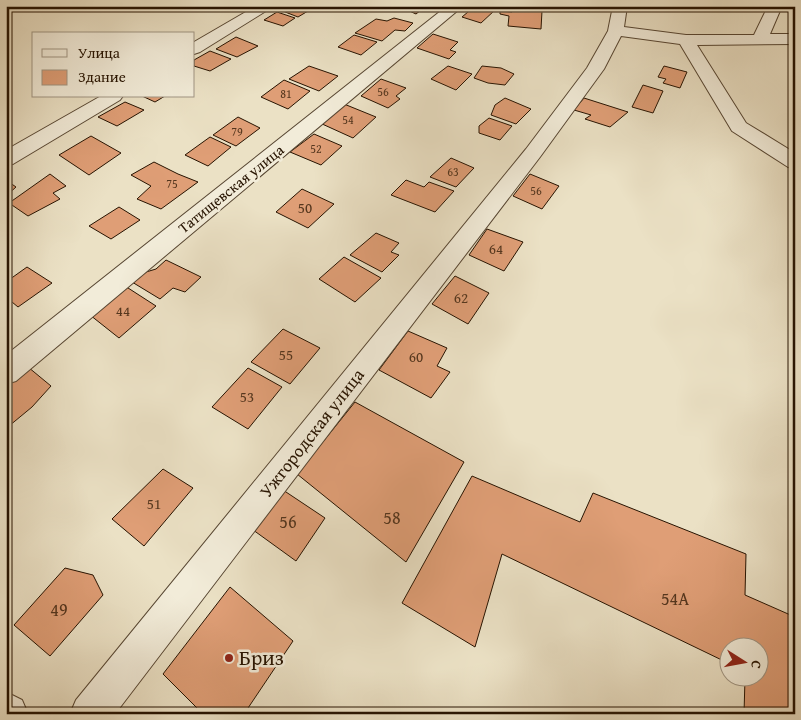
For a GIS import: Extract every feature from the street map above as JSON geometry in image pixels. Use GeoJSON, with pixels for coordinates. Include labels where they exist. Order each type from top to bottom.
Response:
{"type":"FeatureCollection","features":[{"type":"Feature","properties":{"kind":"street"},"geometry":{"type":"LineString","coordinates":[[195,48],[267,6]]}},
{"type":"Feature","properties":{"kind":"street","name":"Татищевская улица"},"geometry":{"type":"LineString","coordinates":[[6,372],[456,6]]}},
{"type":"Feature","properties":{"kind":"street"},"geometry":{"type":"LineString","coordinates":[[620,6],[616,31],[686,40],[795,39]]}},
{"type":"Feature","properties":{"kind":"street"},"geometry":{"type":"LineString","coordinates":[[760,40],[775,6]]}},
{"type":"Feature","properties":{"kind":"street","name":"Ужгородская улица"},"geometry":{"type":"LineString","coordinates":[[90,714],[533,153],[595,68],[616,31]]}},
{"type":"Feature","properties":{"kind":"street"},"geometry":{"type":"LineString","coordinates":[[686,40],[739,126],[795,162]]}},
{"type":"Feature","properties":{"kind":"street"},"geometry":{"type":"LineString","coordinates":[[6,159],[111,98]]}},
{"type":"Feature","properties":{"kind":"building"},"geometry":{"type":"Polygon","coordinates":[[[286,6],[308,6],[313,8],[298,17],[280,10],[286,6]]]}},
{"type":"Feature","properties":{"kind":"building"},"geometry":{"type":"Polygon","coordinates":[[[405,6],[426,6],[416,14],[405,9],[408,8],[405,6]]]}},
{"type":"Feature","properties":{"kind":"building"},"geometry":{"type":"Polygon","coordinates":[[[475,6],[495,10],[481,23],[462,17],[475,6]]]}},
{"type":"Feature","properties":{"kind":"building"},"geometry":{"type":"Polygon","coordinates":[[[512,9],[542,11],[541,29],[508,26],[509,16],[500,14],[500,11],[512,12],[512,9]]]}},
{"type":"Feature","properties":{"kind":"building"},"geometry":{"type":"Polygon","coordinates":[[[277,12],[295,18],[283,26],[264,20],[277,12]]]}},
{"type":"Feature","properties":{"kind":"building"},"geometry":{"type":"Polygon","coordinates":[[[394,18],[413,23],[405,31],[395,30],[382,41],[355,33],[376,19],[387,21],[394,18]]]}},
{"type":"Feature","properties":{"kind":"building"},"geometry":{"type":"Polygon","coordinates":[[[433,34],[458,42],[450,50],[456,52],[449,59],[417,48],[433,34]]]}},
{"type":"Feature","properties":{"kind":"building"},"geometry":{"type":"Polygon","coordinates":[[[354,35],[377,42],[361,55],[338,47],[354,35]]]}},
{"type":"Feature","properties":{"kind":"building"},"geometry":{"type":"Polygon","coordinates":[[[236,37],[258,46],[237,57],[216,49],[236,37]]]}},
{"type":"Feature","properties":{"kind":"building"},"geometry":{"type":"Polygon","coordinates":[[[210,51],[231,59],[210,71],[195,66],[195,59],[210,51]]]}},
{"type":"Feature","properties":{"kind":"building"},"geometry":{"type":"Polygon","coordinates":[[[309,66],[338,76],[319,91],[289,79],[309,66]]]}},
{"type":"Feature","properties":{"kind":"building"},"geometry":{"type":"Polygon","coordinates":[[[448,66],[472,74],[456,90],[431,79],[448,66]]]}},
{"type":"Feature","properties":{"kind":"building"},"geometry":{"type":"Polygon","coordinates":[[[482,66],[501,68],[514,74],[505,85],[488,83],[474,78],[482,66]]]}},
{"type":"Feature","properties":{"kind":"building"},"geometry":{"type":"Polygon","coordinates":[[[664,66],[687,72],[680,88],[663,83],[666,79],[658,77],[664,66]]]}},
{"type":"Feature","properties":{"kind":"building"},"geometry":{"type":"Polygon","coordinates":[[[381,79],[406,88],[396,96],[400,99],[388,108],[361,96],[381,79]]]}},
{"type":"Feature","properties":{"kind":"building"},"geometry":{"type":"Polygon","coordinates":[[[284,80],[310,91],[288,109],[261,97],[284,80]]]}},
{"type":"Feature","properties":{"kind":"building"},"geometry":{"type":"Polygon","coordinates":[[[643,85],[663,91],[653,113],[632,107],[643,85]]]}},
{"type":"Feature","properties":{"kind":"building"},"geometry":{"type":"Polygon","coordinates":[[[146,98],[162,98],[155,102],[146,98]]]}},
{"type":"Feature","properties":{"kind":"building"},"geometry":{"type":"Polygon","coordinates":[[[505,98],[531,109],[516,124],[491,115],[495,105],[505,98]]]}},
{"type":"Feature","properties":{"kind":"building"},"geometry":{"type":"Polygon","coordinates":[[[584,98],[628,112],[610,127],[585,119],[591,115],[574,110],[584,98]]]}},
{"type":"Feature","properties":{"kind":"building"},"geometry":{"type":"Polygon","coordinates":[[[125,102],[144,110],[117,126],[98,117],[125,102]]]}},
{"type":"Feature","properties":{"kind":"building"},"geometry":{"type":"Polygon","coordinates":[[[344,104],[376,117],[353,138],[320,123],[344,104]]]}},
{"type":"Feature","properties":{"kind":"building"},"geometry":{"type":"Polygon","coordinates":[[[238,117],[260,128],[236,146],[213,135],[238,117]]]}},
{"type":"Feature","properties":{"kind":"building"},"geometry":{"type":"Polygon","coordinates":[[[489,118],[512,126],[500,140],[479,133],[479,126],[489,118]]]}},
{"type":"Feature","properties":{"kind":"building"},"geometry":{"type":"Polygon","coordinates":[[[314,134],[342,146],[321,165],[290,152],[314,134]]]}},
{"type":"Feature","properties":{"kind":"building"},"geometry":{"type":"Polygon","coordinates":[[[91,136],[121,153],[89,175],[59,155],[91,136]]]}},
{"type":"Feature","properties":{"kind":"building"},"geometry":{"type":"Polygon","coordinates":[[[210,137],[231,147],[208,166],[185,155],[210,137]]]}},
{"type":"Feature","properties":{"kind":"building"},"geometry":{"type":"Polygon","coordinates":[[[451,158],[474,168],[456,187],[430,177],[451,158]]]}},
{"type":"Feature","properties":{"kind":"building"},"geometry":{"type":"Polygon","coordinates":[[[154,162],[198,182],[161,209],[137,199],[151,186],[131,175],[154,162]]]}},
{"type":"Feature","properties":{"kind":"building"},"geometry":{"type":"Polygon","coordinates":[[[50,174],[66,186],[53,193],[60,199],[28,216],[9,203],[50,174]]]}},
{"type":"Feature","properties":{"kind":"building"},"geometry":{"type":"Polygon","coordinates":[[[530,174],[559,186],[542,209],[513,196],[530,174]]]}},
{"type":"Feature","properties":{"kind":"building"},"geometry":{"type":"Polygon","coordinates":[[[6,180],[16,187],[6,196],[6,180]]]}},
{"type":"Feature","properties":{"kind":"building"},"geometry":{"type":"Polygon","coordinates":[[[406,180],[424,187],[429,182],[454,191],[435,212],[391,195],[406,180]]]}},
{"type":"Feature","properties":{"kind":"building"},"geometry":{"type":"Polygon","coordinates":[[[302,189],[334,204],[308,228],[276,212],[302,189]]]}},
{"type":"Feature","properties":{"kind":"building"},"geometry":{"type":"Polygon","coordinates":[[[119,207],[140,220],[111,239],[89,226],[119,207]]]}},
{"type":"Feature","properties":{"kind":"building"},"geometry":{"type":"Polygon","coordinates":[[[487,229],[523,242],[504,271],[469,255],[487,229]]]}},
{"type":"Feature","properties":{"kind":"building"},"geometry":{"type":"Polygon","coordinates":[[[376,233],[399,243],[391,252],[399,255],[382,272],[350,255],[376,233]]]}},
{"type":"Feature","properties":{"kind":"building"},"geometry":{"type":"Polygon","coordinates":[[[344,257],[381,278],[355,302],[319,279],[344,257]]]}},
{"type":"Feature","properties":{"kind":"building"},"geometry":{"type":"Polygon","coordinates":[[[166,260],[201,277],[185,292],[173,288],[160,299],[132,282],[146,272],[156,269],[166,260]]]}},
{"type":"Feature","properties":{"kind":"building"},"geometry":{"type":"Polygon","coordinates":[[[27,267],[52,283],[18,307],[6,297],[6,282],[27,267]]]}},
{"type":"Feature","properties":{"kind":"building"},"geometry":{"type":"Polygon","coordinates":[[[455,276],[489,293],[468,324],[432,304],[455,276]]]}},
{"type":"Feature","properties":{"kind":"building"},"geometry":{"type":"Polygon","coordinates":[[[125,286],[156,306],[119,338],[90,315],[125,286]]]}},
{"type":"Feature","properties":{"kind":"building"},"geometry":{"type":"Polygon","coordinates":[[[283,329],[320,348],[290,384],[251,362],[283,329]]]}},
{"type":"Feature","properties":{"kind":"building"},"geometry":{"type":"Polygon","coordinates":[[[408,331],[447,348],[437,366],[450,372],[431,398],[379,370],[408,331]]]}},
{"type":"Feature","properties":{"kind":"building"},"geometry":{"type":"Polygon","coordinates":[[[28,367],[51,386],[32,407],[9,426],[6,424],[6,385],[28,367]]]}},
{"type":"Feature","properties":{"kind":"building"},"geometry":{"type":"Polygon","coordinates":[[[248,368],[282,387],[248,429],[212,407],[248,368]]]}},
{"type":"Feature","properties":{"kind":"building"},"geometry":{"type":"Polygon","coordinates":[[[355,402],[464,462],[406,562],[297,474],[355,402]]]}},
{"type":"Feature","properties":{"kind":"building"},"geometry":{"type":"Polygon","coordinates":[[[163,469],[193,488],[144,546],[112,519],[163,469]]]}},
{"type":"Feature","properties":{"kind":"building"},"geometry":{"type":"Polygon","coordinates":[[[472,476],[580,522],[593,493],[746,554],[745,595],[795,617],[795,714],[744,714],[745,688],[768,688],[768,638],[718,638],[718,658],[502,554],[475,647],[402,603],[472,476]]]}},
{"type":"Feature","properties":{"kind":"building"},"geometry":{"type":"Polygon","coordinates":[[[280,488],[325,518],[296,561],[249,527],[280,488]]]}},
{"type":"Feature","properties":{"kind":"building"},"geometry":{"type":"Polygon","coordinates":[[[65,568],[93,575],[103,595],[50,656],[14,625],[65,568]]]}},
{"type":"Feature","properties":{"kind":"building","name":"Бриз"},"geometry":{"type":"Polygon","coordinates":[[[230,587],[293,641],[244,714],[203,714],[163,674],[230,587]]]}},
{"type":"Feature","properties":{"kind":"railway"},"geometry":{"type":"LineString","coordinates":[[6,8],[10,6]]}},
{"type":"Feature","properties":{"kind":"place","name":"Бриз"},"geometry":{"type":"Point","coordinates":[229,658]}}]}
